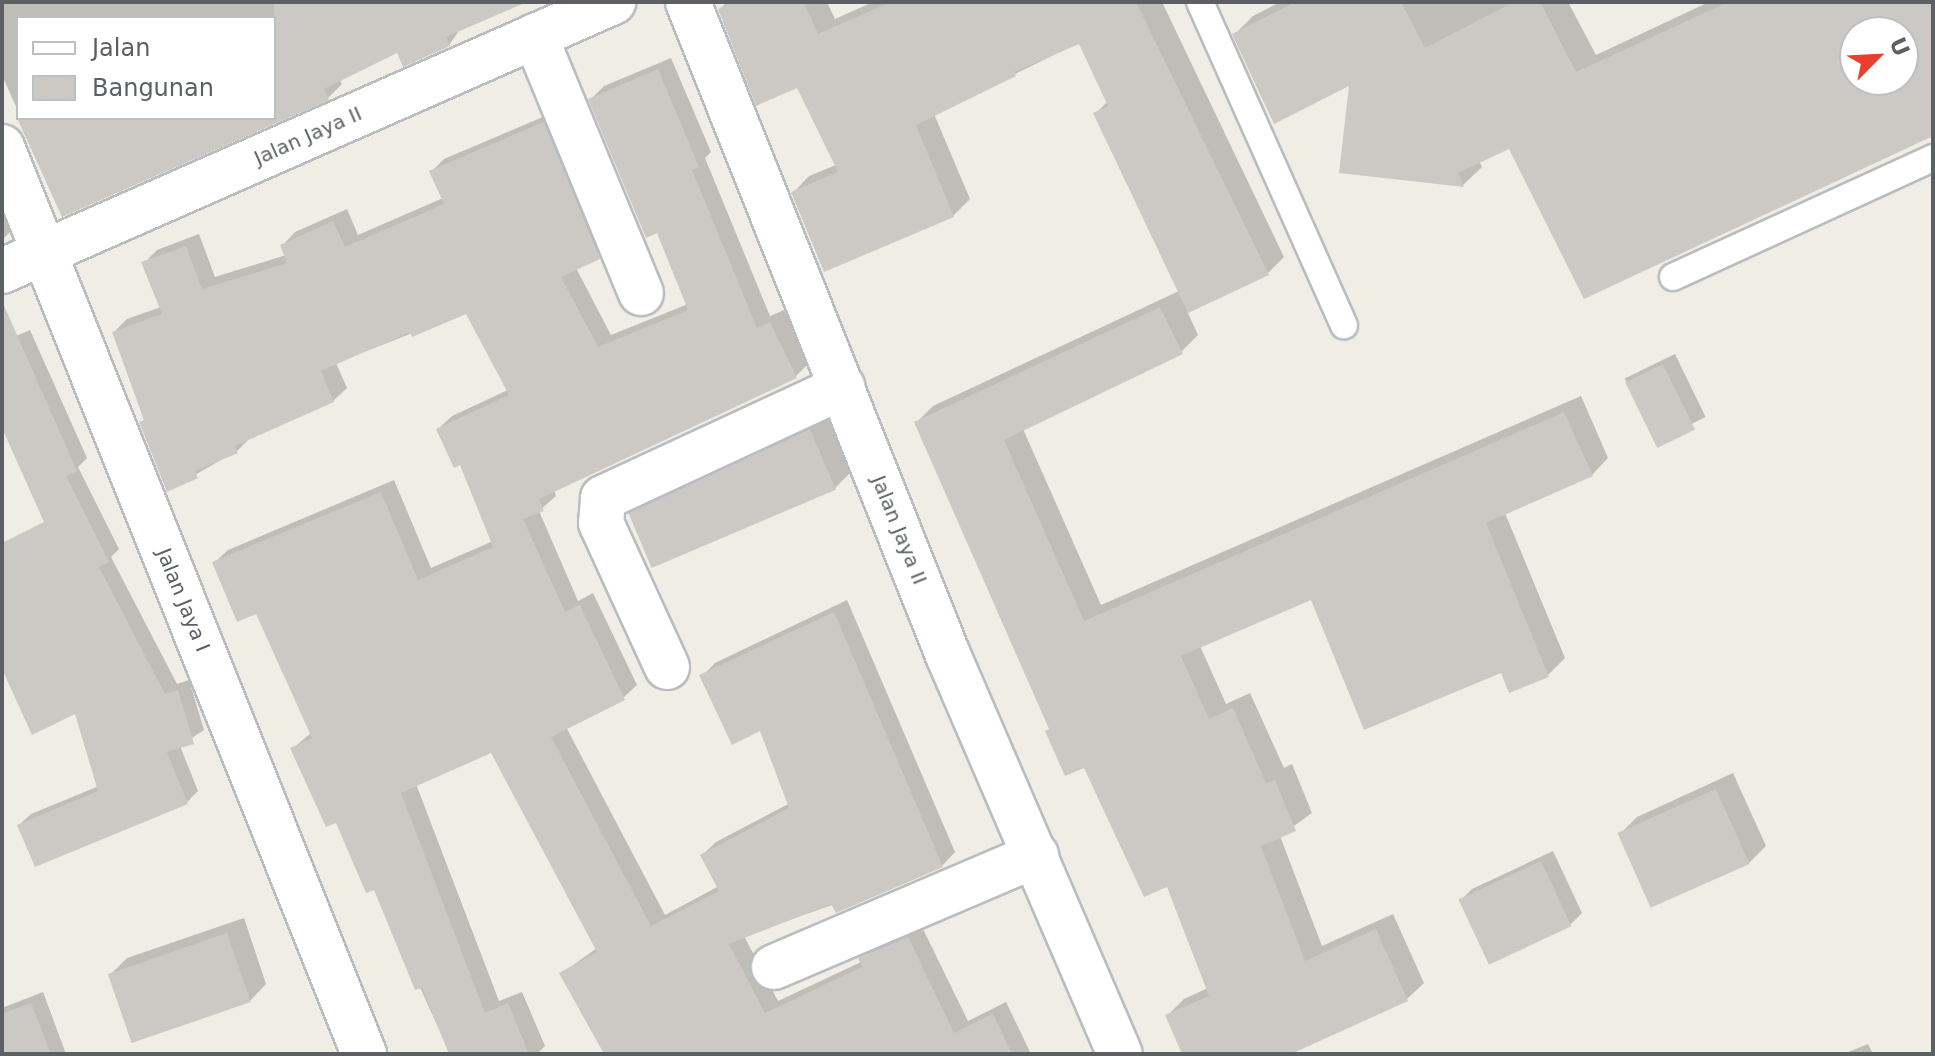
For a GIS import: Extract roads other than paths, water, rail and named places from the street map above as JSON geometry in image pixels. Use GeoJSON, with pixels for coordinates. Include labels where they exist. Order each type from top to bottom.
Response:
{"type":"FeatureCollection","features":[{"type":"Feature","properties":{"kind":"street","name":"Jalan Jaya II"},"geometry":{"type":"LineString","coordinates":[[2,271],[613,2]]}},
{"type":"Feature","properties":{"kind":"street","name":"Jalan Jaya II"},"geometry":{"type":"LineString","coordinates":[[688,2],[948,655],[1120,1054]]}},
{"type":"Feature","properties":{"kind":"street"},"geometry":{"type":"LineString","coordinates":[[535,36],[641,293]]}},
{"type":"Feature","properties":{"kind":"street","name":"Jalan Jaya I"},"geometry":{"type":"LineString","coordinates":[[2,147],[364,1054]]}},
{"type":"Feature","properties":{"kind":"street"},"geometry":{"type":"LineString","coordinates":[[667,667],[601,523],[603,498],[842,387]]}},
{"type":"Feature","properties":{"kind":"street"},"geometry":{"type":"LineString","coordinates":[[774,967],[1036,855]]}},
{"type":"Feature","properties":{"kind":"lane"},"geometry":{"type":"LineString","coordinates":[[1200,2],[1344,325]]}},
{"type":"Feature","properties":{"kind":"lane"},"geometry":{"type":"LineString","coordinates":[[1673,277],[1933,158]]}}]}
